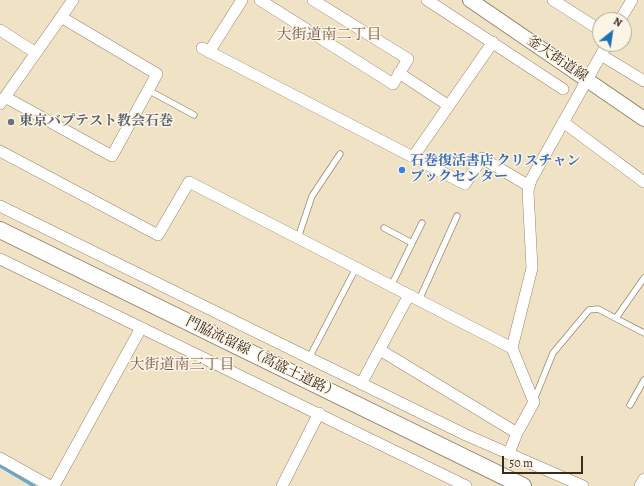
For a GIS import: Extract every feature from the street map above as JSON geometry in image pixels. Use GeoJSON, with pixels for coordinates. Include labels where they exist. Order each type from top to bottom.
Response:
{"type":"FeatureCollection","features":[{"type":"Feature","properties":{"kind":"main road","name":"門脇流留線（高盛土道路）"},"geometry":{"type":"LineString","coordinates":[[0,230],[523,486]]}},
{"type":"Feature","properties":{"kind":"street"},"geometry":{"type":"LineString","coordinates":[[61,18],[157,74],[112,156],[2,101],[73,0]]}},
{"type":"Feature","properties":{"kind":"street"},"geometry":{"type":"LineString","coordinates":[[242,0],[206,50],[465,184],[482,158],[529,186]]}},
{"type":"Feature","properties":{"kind":"street"},"geometry":{"type":"LineString","coordinates":[[260,0],[393,84],[408,59],[313,0]]}},
{"type":"Feature","properties":{"kind":"street","name":"釜大街道線"},"geometry":{"type":"LineString","coordinates":[[470,0],[644,118]]}},
{"type":"Feature","properties":{"kind":"street"},"geometry":{"type":"LineString","coordinates":[[553,0],[592,25]]}},
{"type":"Feature","properties":{"kind":"street"},"geometry":{"type":"LineString","coordinates":[[625,12],[632,0]]}},
{"type":"Feature","properties":{"kind":"street"},"geometry":{"type":"LineString","coordinates":[[435,2],[563,89]]}},
{"type":"Feature","properties":{"kind":"street"},"geometry":{"type":"LineString","coordinates":[[0,30],[36,53]]}},
{"type":"Feature","properties":{"kind":"street"},"geometry":{"type":"LineString","coordinates":[[413,157],[493,42]]}},
{"type":"Feature","properties":{"kind":"street"},"geometry":{"type":"LineString","coordinates":[[509,454],[517,433],[534,402],[512,348],[532,268],[529,186],[603,52]]}},
{"type":"Feature","properties":{"kind":"street"},"geometry":{"type":"LineString","coordinates":[[601,55],[644,81]]}},
{"type":"Feature","properties":{"kind":"street"},"geometry":{"type":"LineString","coordinates":[[399,73],[449,106]]}},
{"type":"Feature","properties":{"kind":"street"},"geometry":{"type":"LineString","coordinates":[[563,122],[644,182]]}},
{"type":"Feature","properties":{"kind":"street"},"geometry":{"type":"LineString","coordinates":[[0,151],[158,235],[189,182],[512,348]]}},
{"type":"Feature","properties":{"kind":"street"},"geometry":{"type":"LineString","coordinates":[[0,206],[466,435],[583,486]]}},
{"type":"Feature","properties":{"kind":"street"},"geometry":{"type":"LineString","coordinates":[[0,259],[319,413],[466,486]]}},
{"type":"Feature","properties":{"kind":"street"},"geometry":{"type":"LineString","coordinates":[[362,384],[380,350],[414,298]]}},
{"type":"Feature","properties":{"kind":"street"},"geometry":{"type":"LineString","coordinates":[[54,486],[141,328]]}},
{"type":"Feature","properties":{"kind":"street"},"geometry":{"type":"LineString","coordinates":[[380,350],[517,433]]}},
{"type":"Feature","properties":{"kind":"street"},"geometry":{"type":"LineString","coordinates":[[282,486],[319,413]]}},
{"type":"Feature","properties":{"kind":"street"},"geometry":{"type":"LineString","coordinates":[[0,458],[50,486]]}},
{"type":"Feature","properties":{"kind":"street"},"geometry":{"type":"LineString","coordinates":[[640,486],[644,479]]}},
{"type":"Feature","properties":{"kind":"lane"},"geometry":{"type":"LineString","coordinates":[[148,90],[194,115]]}},
{"type":"Feature","properties":{"kind":"lane"},"geometry":{"type":"LineString","coordinates":[[298,238],[312,196],[340,154]]}},
{"type":"Feature","properties":{"kind":"lane"},"geometry":{"type":"LineString","coordinates":[[414,298],[457,216]]}},
{"type":"Feature","properties":{"kind":"lane"},"geometry":{"type":"LineString","coordinates":[[391,286],[422,222]]}},
{"type":"Feature","properties":{"kind":"lane"},"geometry":{"type":"LineString","coordinates":[[384,228],[412,243]]}},
{"type":"Feature","properties":{"kind":"lane"},"geometry":{"type":"LineString","coordinates":[[309,358],[356,268]]}},
{"type":"Feature","properties":{"kind":"lane"},"geometry":{"type":"LineString","coordinates":[[616,318],[644,278]]}},
{"type":"Feature","properties":{"kind":"lane"},"geometry":{"type":"LineString","coordinates":[[534,402],[553,353],[590,310],[598,309],[644,333]]}},
{"type":"Feature","properties":{"kind":"lane"},"geometry":{"type":"LineString","coordinates":[[630,405],[644,380]]}},
{"type":"Feature","properties":{"kind":"waterway"},"geometry":{"type":"LineString","coordinates":[[0,466],[34,486]]}},
{"type":"Feature","properties":{"kind":"place","name":"東京バプテスト教会石巻"},"geometry":{"type":"Point","coordinates":[11,122]}},
{"type":"Feature","properties":{"kind":"place","name":"石巻復活書店 クリスチャン ブックセンター"},"geometry":{"type":"Point","coordinates":[402,170]}},
{"type":"Feature","properties":{"kind":"district","name":"大街道南二丁目"},"geometry":{"type":"Point","coordinates":[329,35]}},
{"type":"Feature","properties":{"kind":"district","name":"大街道南三丁目"},"geometry":{"type":"Point","coordinates":[182,365]}}]}
